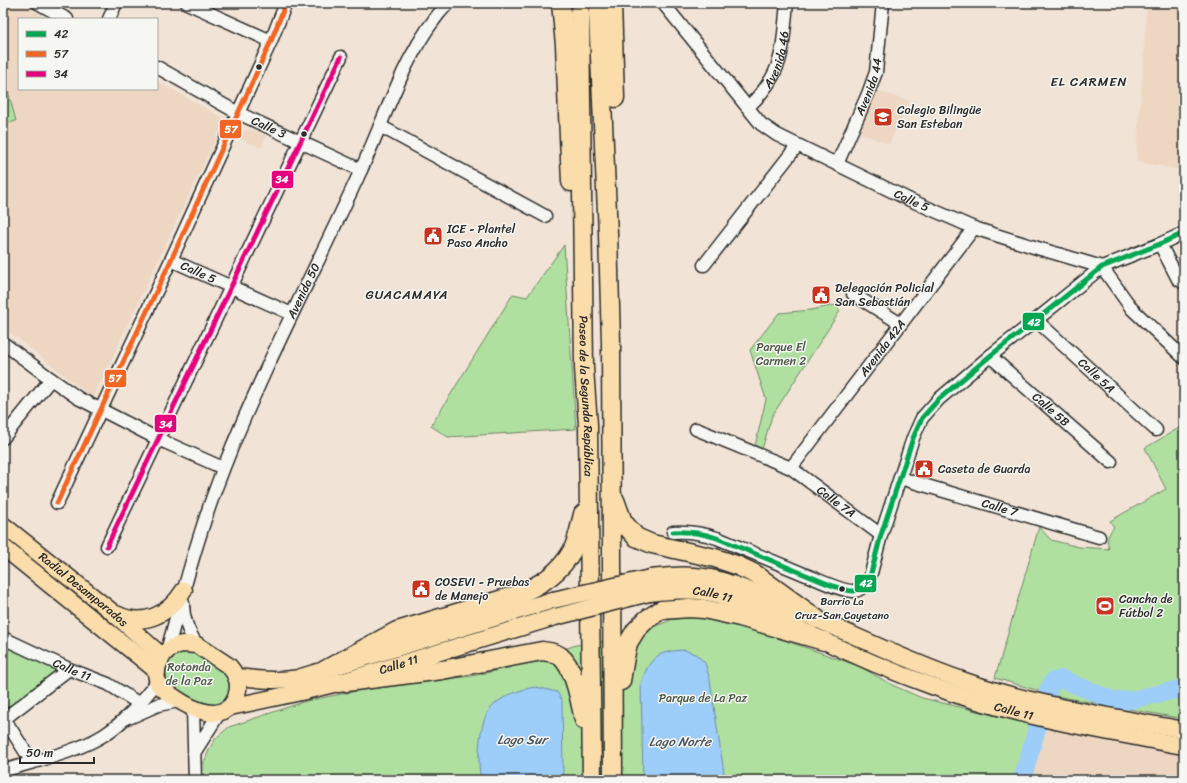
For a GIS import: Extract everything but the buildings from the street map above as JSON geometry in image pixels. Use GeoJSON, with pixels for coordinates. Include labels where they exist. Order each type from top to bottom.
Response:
{"type":"FeatureCollection","features":[{"type":"Feature","properties":{"kind":"highway"},"geometry":{"type":"LineString","coordinates":[[561,3],[565,45],[567,122],[573,231],[584,368]]}},
{"type":"Feature","properties":{"kind":"highway","name":"Paseo de la Segunda República"},"geometry":{"type":"LineString","coordinates":[[610,8],[608,234],[611,397],[613,780]]}},
{"type":"Feature","properties":{"kind":"highway","name":"Paseo de la Segunda República"},"geometry":{"type":"LineString","coordinates":[[580,12],[584,368],[588,425],[592,780]]}},
{"type":"Feature","properties":{"kind":"highway"},"geometry":{"type":"LineString","coordinates":[[325,670],[397,630],[516,595],[532,589],[542,583],[554,574],[572,550],[578,534],[588,490]]}},
{"type":"Feature","properties":{"kind":"highway"},"geometry":{"type":"LineString","coordinates":[[611,490],[623,522],[636,537],[652,544],[736,564],[755,574],[817,619]]}},
{"type":"Feature","properties":{"kind":"highway"},"geometry":{"type":"LineString","coordinates":[[612,733],[628,643],[636,630],[647,619],[661,610],[690,608],[722,612],[824,641]]}},
{"type":"Feature","properties":{"kind":"highway"},"geometry":{"type":"LineString","coordinates":[[338,683],[442,670],[542,651],[552,652],[560,656],[574,678],[592,756]]}},
{"type":"Feature","properties":{"kind":"main road","name":"Radial Desamparados"},"geometry":{"type":"LineString","coordinates":[[3,525],[111,611],[161,665]]}},
{"type":"Feature","properties":{"kind":"main road","name":"Radial Desamparados"},"geometry":{"type":"LineString","coordinates":[[3,547],[161,665]]}},
{"type":"Feature","properties":{"kind":"main road","name":"Calle 11"},"geometry":{"type":"LineString","coordinates":[[225,710],[240,704],[338,683],[555,617],[680,575],[704,576],[719,580],[817,619],[1014,704]]}},
{"type":"Feature","properties":{"kind":"main road","name":"Calle 11"},"geometry":{"type":"LineString","coordinates":[[237,677],[267,681],[283,681],[298,678],[553,600],[650,586],[676,590],[706,592],[722,596],[760,610],[824,641],[931,686],[1068,716],[1184,746]]}},
{"type":"Feature","properties":{"kind":"main road"},"geometry":{"type":"LineString","coordinates":[[111,611],[122,617],[146,619],[169,609],[184,590]]}},
{"type":"Feature","properties":{"kind":"main road"},"geometry":{"type":"LineString","coordinates":[[176,645],[197,645],[229,666],[237,677],[239,684],[238,692],[235,700],[225,710],[211,713],[186,705],[162,689],[161,665],[176,645]]}},
{"type":"Feature","properties":{"kind":"main road","name":"Calle 11"},"geometry":{"type":"LineString","coordinates":[[1068,716],[1184,730]]}},
{"type":"Feature","properties":{"kind":"street"},"geometry":{"type":"LineString","coordinates":[[38,3],[65,18]]}},
{"type":"Feature","properties":{"kind":"street"},"geometry":{"type":"LineString","coordinates":[[109,18],[116,3]]}},
{"type":"Feature","properties":{"kind":"street"},"geometry":{"type":"LineString","coordinates":[[187,3],[271,41]]}},
{"type":"Feature","properties":{"kind":"street"},"geometry":{"type":"LineString","coordinates":[[57,502],[102,410],[171,260],[271,41],[286,3]]}},
{"type":"Feature","properties":{"kind":"street","name":"Avenida 50"},"geometry":{"type":"LineString","coordinates":[[161,665],[194,552],[223,468],[254,396],[361,170],[413,53],[429,28],[448,3]]}},
{"type":"Feature","properties":{"kind":"street","name":"Calle 5"},"geometry":{"type":"LineString","coordinates":[[663,3],[761,124],[777,135],[910,200],[974,228],[1102,267]]}},
{"type":"Feature","properties":{"kind":"street","name":"Avenida 46"},"geometry":{"type":"LineString","coordinates":[[748,107],[761,95],[776,72],[781,58],[787,3]]}},
{"type":"Feature","properties":{"kind":"street","name":"Avenida 44"},"geometry":{"type":"LineString","coordinates":[[837,164],[868,94],[876,72],[883,3]]}},
{"type":"Feature","properties":{"kind":"street"},"geometry":{"type":"LineString","coordinates":[[107,546],[341,57]]}},
{"type":"Feature","properties":{"kind":"street","name":"Calle 3"},"geometry":{"type":"LineString","coordinates":[[158,68],[238,112],[361,170]]}},
{"type":"Feature","properties":{"kind":"street"},"geometry":{"type":"LineString","coordinates":[[380,126],[545,216]]}},
{"type":"Feature","properties":{"kind":"street"},"geometry":{"type":"LineString","coordinates":[[704,265],[797,146]]}},
{"type":"Feature","properties":{"kind":"street","name":"Avenida 42A"},"geometry":{"type":"LineString","coordinates":[[791,468],[974,228]]}},
{"type":"Feature","properties":{"kind":"street"},"geometry":{"type":"LineString","coordinates":[[673,532],[684,531],[700,533],[717,538],[828,584],[848,590],[859,590],[867,583],[870,577],[881,535],[913,438],[922,418],[939,399],[990,356],[1102,267],[1160,244],[1184,232]]}},
{"type":"Feature","properties":{"kind":"street"},"geometry":{"type":"LineString","coordinates":[[1160,244],[1178,278],[1184,283]]}},
{"type":"Feature","properties":{"kind":"street","name":"Calle 5"},"geometry":{"type":"LineString","coordinates":[[171,260],[292,314]]}},
{"type":"Feature","properties":{"kind":"street"},"geometry":{"type":"LineString","coordinates":[[1102,267],[1132,309],[1184,358]]}},
{"type":"Feature","properties":{"kind":"street"},"geometry":{"type":"LineString","coordinates":[[853,294],[901,324]]}},
{"type":"Feature","properties":{"kind":"street","name":"Calle 5A"},"geometry":{"type":"LineString","coordinates":[[1036,320],[1156,430]]}},
{"type":"Feature","properties":{"kind":"street"},"geometry":{"type":"LineString","coordinates":[[3,343],[78,398],[158,439],[223,468]]}},
{"type":"Feature","properties":{"kind":"street","name":"Calle 5B"},"geometry":{"type":"LineString","coordinates":[[990,356],[1111,462]]}},
{"type":"Feature","properties":{"kind":"street"},"geometry":{"type":"LineString","coordinates":[[3,438],[51,379]]}},
{"type":"Feature","properties":{"kind":"street","name":"Calle 7A"},"geometry":{"type":"LineString","coordinates":[[696,429],[791,468],[881,535]]}},
{"type":"Feature","properties":{"kind":"street","name":"Calle 7"},"geometry":{"type":"LineString","coordinates":[[900,478],[1100,537]]}},
{"type":"Feature","properties":{"kind":"street","name":"Avenida 50"},"geometry":{"type":"LineString","coordinates":[[184,590],[183,613],[190,635],[197,645]]}},
{"type":"Feature","properties":{"kind":"street","name":"Calle 11"},"geometry":{"type":"LineString","coordinates":[[3,638],[69,669],[108,684],[140,704]]}},
{"type":"Feature","properties":{"kind":"street"},"geometry":{"type":"LineString","coordinates":[[3,771],[89,743],[104,735],[121,722],[140,704],[161,665]]}},
{"type":"Feature","properties":{"kind":"street"},"geometry":{"type":"LineString","coordinates":[[32,762],[4,718],[69,669]]}},
{"type":"Feature","properties":{"kind":"street"},"geometry":{"type":"LineString","coordinates":[[121,722],[158,705],[186,705],[194,754],[195,780]]}},
{"type":"Feature","properties":{"kind":"street"},"geometry":{"type":"LineString","coordinates":[[194,754],[208,729],[225,710]]}},
{"type":"Feature","properties":{"kind":"shaded area"},"geometry":{"type":"Polygon","coordinates":[[[3,3],[20,3],[46,18],[18,18],[18,90],[158,90],[158,82],[225,119],[93,398],[3,327],[3,3]]]}},
{"type":"Feature","properties":{"kind":"shaded area"},"geometry":{"type":"Polygon","coordinates":[[[1147,3],[1184,3],[1184,170],[1136,162],[1147,3]]]}},
{"type":"Feature","properties":{"kind":"shaded area","name":"Colegio Bilingüe San Esteban"},"geometry":{"type":"Polygon","coordinates":[[[874,90],[910,101],[889,144],[857,132],[874,90]]]}},
{"type":"Feature","properties":{"kind":"shaded area"},"geometry":{"type":"Polygon","coordinates":[[[251,129],[266,136],[261,148],[240,139],[244,131],[251,129]]]}},
{"type":"Feature","properties":{"kind":"shaded area"},"geometry":{"type":"Polygon","coordinates":[[[1044,727],[1184,751],[1184,780],[1029,780],[1044,727]]]}},
{"type":"Feature","properties":{"kind":"green space"},"geometry":{"type":"Polygon","coordinates":[[[3,73],[16,121],[3,125],[3,73]]]}},
{"type":"Feature","properties":{"kind":"green space"},"geometry":{"type":"Polygon","coordinates":[[[564,245],[576,429],[448,437],[431,426],[513,294],[527,297],[564,245]]]}},
{"type":"Feature","properties":{"kind":"green space","name":"Parque El Carmen 2"},"geometry":{"type":"Polygon","coordinates":[[[836,305],[840,311],[772,416],[762,449],[755,446],[766,399],[750,350],[779,313],[811,310],[836,305]]]}},
{"type":"Feature","properties":{"kind":"green space"},"geometry":{"type":"Polygon","coordinates":[[[1184,425],[1184,719],[1056,696],[995,678],[1039,527],[1051,540],[1079,547],[1109,549],[1108,537],[1114,527],[1110,521],[1166,489],[1145,448],[1184,425]]]}},
{"type":"Feature","properties":{"kind":"green space","name":"Parque de La Paz"},"geometry":{"type":"Polygon","coordinates":[[[714,616],[859,666],[892,685],[922,698],[1031,724],[1014,780],[203,780],[204,762],[210,748],[216,738],[229,727],[306,701],[362,690],[472,676],[508,668],[576,645],[627,638],[673,619],[714,616]]]}},
{"type":"Feature","properties":{"kind":"green space"},"geometry":{"type":"Polygon","coordinates":[[[3,640],[69,669],[3,717],[3,640]]]}},
{"type":"Feature","properties":{"kind":"green space","name":"Rotonda de la Paz"},"geometry":{"type":"Polygon","coordinates":[[[190,650],[230,675],[236,685],[220,710],[187,699],[167,682],[166,675],[170,660],[178,654],[190,650]]]}},
{"type":"Feature","properties":{"kind":"water","name":"Lago Norte"},"geometry":{"type":"Polygon","coordinates":[[[685,650],[697,655],[705,663],[710,680],[725,780],[643,780],[641,684],[651,662],[661,654],[685,650]]]}},
{"type":"Feature","properties":{"kind":"water","name":"Lago Sur"},"geometry":{"type":"Polygon","coordinates":[[[536,687],[557,692],[562,700],[563,780],[481,780],[479,763],[480,742],[483,723],[487,714],[500,700],[518,691],[536,687]]]}},
{"type":"Feature","properties":{"kind":"waterway"},"geometry":{"type":"LineString","coordinates":[[1022,780],[1048,691],[1053,681],[1062,679],[1114,701],[1131,700],[1184,688]]}},
{"type":"Feature","properties":{"kind":"transit line","name":"57"},"geometry":{"type":"LineString","coordinates":[[57,503],[171,260],[271,41],[286,3]]}},
{"type":"Feature","properties":{"kind":"transit line","name":"34"},"geometry":{"type":"LineString","coordinates":[[107,546],[341,57]]}},
{"type":"Feature","properties":{"kind":"transit line","name":"42"},"geometry":{"type":"LineString","coordinates":[[673,532],[690,532],[717,538],[844,590],[854,591],[862,588],[870,577],[881,535],[913,438],[922,418],[939,399],[990,356],[1102,267],[1184,233]]}},
{"type":"Feature","properties":{"kind":"place","name":"Colegio Bilingüe San Esteban"},"geometry":{"type":"Point","coordinates":[883,117]}},
{"type":"Feature","properties":{"kind":"place","name":"ICE - Plantel Paso Ancho"},"geometry":{"type":"Point","coordinates":[433,236]}},
{"type":"Feature","properties":{"kind":"place","name":"Delegación Policial San Sebastián"},"geometry":{"type":"Point","coordinates":[821,295]}},
{"type":"Feature","properties":{"kind":"place","name":"Caseta de Guarda"},"geometry":{"type":"Point","coordinates":[924,469]}},
{"type":"Feature","properties":{"kind":"place","name":"COSEVI - Pruebas de Manejo"},"geometry":{"type":"Point","coordinates":[421,589]}},
{"type":"Feature","properties":{"kind":"place","name":"Barrio La Cruz-San Cayetano"},"geometry":{"type":"Point","coordinates":[842,589]}},
{"type":"Feature","properties":{"kind":"place","name":"Cancha de Fútbol 2"},"geometry":{"type":"Point","coordinates":[1105,606]}},
{"type":"Feature","properties":{"kind":"district","name":"EL CARMEN"},"geometry":{"type":"Point","coordinates":[1089,81]}},
{"type":"Feature","properties":{"kind":"district","name":"GUACAMAYA"},"geometry":{"type":"Point","coordinates":[407,294]}}]}
